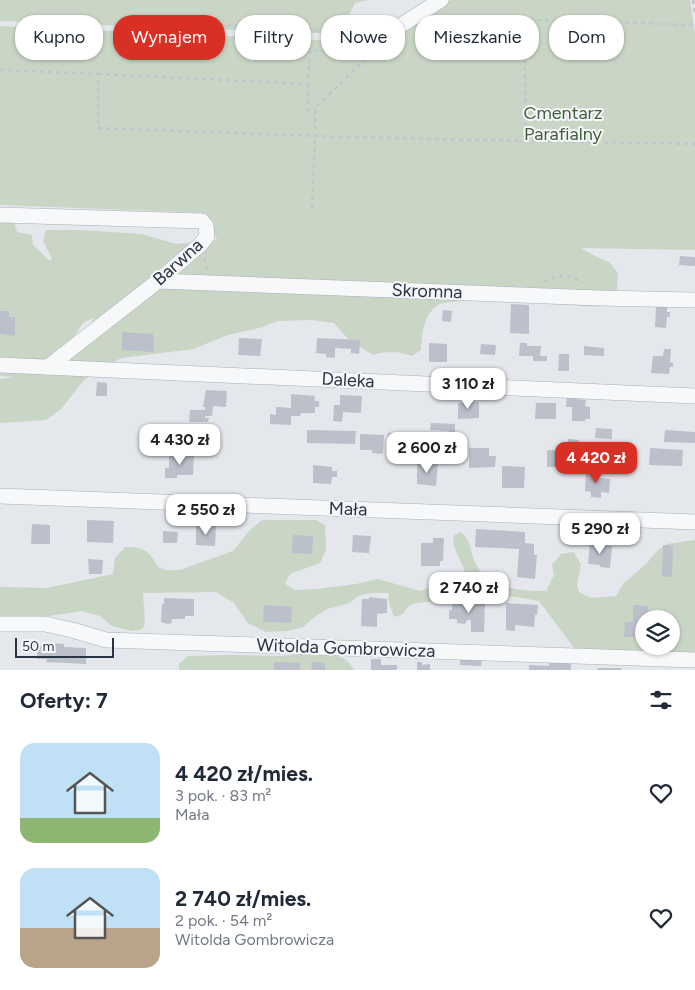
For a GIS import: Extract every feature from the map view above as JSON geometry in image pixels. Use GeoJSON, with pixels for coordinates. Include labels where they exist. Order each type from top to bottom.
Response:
{"type":"FeatureCollection","features":[{"type":"Feature","properties":{"kind":"street"},"geometry":{"type":"LineString","coordinates":[[405,26],[440,0]]}},
{"type":"Feature","properties":{"kind":"street","name":"Barwna"},"geometry":{"type":"LineString","coordinates":[[0,215],[202,221],[206,226],[207,236],[201,244],[158,282],[48,367]]}},
{"type":"Feature","properties":{"kind":"street","name":"Skromna"},"geometry":{"type":"LineString","coordinates":[[158,282],[695,300]]}},
{"type":"Feature","properties":{"kind":"street","name":"Daleka"},"geometry":{"type":"LineString","coordinates":[[0,365],[695,396]]}},
{"type":"Feature","properties":{"kind":"street","name":"Mała"},"geometry":{"type":"LineString","coordinates":[[0,496],[695,522]]}},
{"type":"Feature","properties":{"kind":"street","name":"Witolda Gombrowicza"},"geometry":{"type":"LineString","coordinates":[[0,624],[45,624],[106,640],[695,660]]}},
{"type":"Feature","properties":{"kind":"path"},"geometry":{"type":"LineString","coordinates":[[693,0],[695,13]]}},
{"type":"Feature","properties":{"kind":"path"},"geometry":{"type":"LineString","coordinates":[[539,20],[695,25]]}},
{"type":"Feature","properties":{"kind":"path"},"geometry":{"type":"LineString","coordinates":[[225,28],[321,35]]}},
{"type":"Feature","properties":{"kind":"path"},"geometry":{"type":"LineString","coordinates":[[321,50],[310,51],[308,110],[315,108],[365,60]]}},
{"type":"Feature","properties":{"kind":"path"},"geometry":{"type":"LineString","coordinates":[[525,60],[526,141]]}},
{"type":"Feature","properties":{"kind":"path"},"geometry":{"type":"LineString","coordinates":[[0,70],[308,84]]}},
{"type":"Feature","properties":{"kind":"path"},"geometry":{"type":"LineString","coordinates":[[98,74],[98,128],[315,136],[695,144]]}},
{"type":"Feature","properties":{"kind":"path"},"geometry":{"type":"LineString","coordinates":[[312,208],[315,108]]}},
{"type":"Feature","properties":{"kind":"path"},"geometry":{"type":"LineString","coordinates":[[201,244],[206,265],[210,271]]}},
{"type":"Feature","properties":{"kind":"green space"},"geometry":{"type":"Polygon","coordinates":[[[0,0],[368,0],[355,3],[349,15],[321,15],[321,33],[311,33],[311,15],[235,15],[235,30],[225,30],[225,15],[113,15],[113,25],[103,25],[103,15],[15,15],[15,22],[0,21],[0,0]]]}},
{"type":"Feature","properties":{"kind":"green space","name":"Cmentarz Parafialny"},"geometry":{"type":"Polygon","coordinates":[[[451,0],[690,0],[695,34],[695,250],[581,248],[609,262],[618,273],[617,290],[599,307],[489,301],[448,302],[438,305],[429,314],[423,331],[421,350],[412,356],[393,352],[373,355],[349,340],[334,323],[311,320],[278,321],[259,328],[228,335],[193,349],[121,358],[84,380],[61,409],[46,420],[0,423],[0,379],[15,377],[0,376],[0,221],[14,221],[17,232],[32,235],[33,245],[50,261],[52,259],[43,241],[46,230],[142,234],[176,244],[217,240],[206,213],[0,205],[0,26],[15,27],[15,60],[103,60],[103,31],[113,31],[113,60],[225,60],[225,36],[235,36],[235,60],[311,60],[311,40],[321,40],[321,60],[405,60],[405,31],[415,25],[415,60],[539,60],[539,15],[429,15],[451,0]],[[94,318],[84,322],[69,343],[87,332],[94,318]]]}},
{"type":"Feature","properties":{"kind":"green space"},"geometry":{"type":"Polygon","coordinates":[[[262,520],[316,520],[325,525],[326,550],[320,563],[290,574],[285,584],[295,590],[316,589],[378,579],[420,591],[466,574],[454,546],[453,536],[460,532],[467,538],[473,558],[480,571],[496,583],[516,589],[546,591],[554,575],[552,565],[561,554],[574,552],[581,565],[577,585],[579,592],[591,598],[616,596],[623,584],[647,563],[657,551],[667,544],[695,540],[695,653],[680,653],[680,610],[635,610],[635,652],[574,648],[539,601],[485,593],[462,594],[436,601],[413,604],[403,614],[394,617],[388,599],[389,593],[370,593],[358,596],[350,603],[327,609],[303,627],[288,631],[266,632],[248,623],[234,603],[216,592],[143,593],[145,616],[143,629],[132,631],[112,626],[100,616],[82,611],[23,620],[0,631],[0,587],[47,588],[113,574],[115,558],[125,547],[141,549],[149,553],[158,567],[165,570],[180,570],[233,551],[250,530],[262,520]]]}},
{"type":"Feature","properties":{"kind":"green space"},"geometry":{"type":"Polygon","coordinates":[[[327,654],[345,659],[354,670],[179,670],[179,664],[188,656],[280,656],[327,654]]]}},
{"type":"Feature","properties":{"kind":"building"},"geometry":{"type":"Polygon","coordinates":[[[680,256],[695,257],[695,266],[679,265],[680,256]]]}},
{"type":"Feature","properties":{"kind":"building"},"geometry":{"type":"Polygon","coordinates":[[[511,304],[529,305],[529,334],[510,333],[511,304]]]}},
{"type":"Feature","properties":{"kind":"building"},"geometry":{"type":"Polygon","coordinates":[[[656,306],[667,306],[667,312],[670,312],[670,317],[667,317],[666,328],[655,327],[656,306]]]}},
{"type":"Feature","properties":{"kind":"building"},"geometry":{"type":"Polygon","coordinates":[[[443,310],[452,311],[451,322],[442,321],[443,310]]]}},
{"type":"Feature","properties":{"kind":"building"},"geometry":{"type":"Polygon","coordinates":[[[0,311],[9,311],[9,317],[15,317],[15,336],[0,334],[0,311]]]}},
{"type":"Feature","properties":{"kind":"building"},"geometry":{"type":"Polygon","coordinates":[[[122,332],[153,334],[153,352],[122,350],[122,332]]]}},
{"type":"Feature","properties":{"kind":"building"},"geometry":{"type":"Polygon","coordinates":[[[239,338],[262,339],[260,356],[238,355],[239,338]]]}},
{"type":"Feature","properties":{"kind":"building"},"geometry":{"type":"Polygon","coordinates":[[[317,338],[360,340],[359,354],[351,353],[351,349],[335,348],[335,358],[326,357],[326,354],[316,353],[317,338]]]}},
{"type":"Feature","properties":{"kind":"building"},"geometry":{"type":"Polygon","coordinates":[[[429,343],[447,344],[447,362],[429,362],[429,343]]]}},
{"type":"Feature","properties":{"kind":"building"},"geometry":{"type":"Polygon","coordinates":[[[520,343],[527,343],[527,346],[541,346],[540,356],[547,356],[547,361],[533,361],[533,356],[519,356],[520,343]]]}},
{"type":"Feature","properties":{"kind":"building"},"geometry":{"type":"Polygon","coordinates":[[[481,344],[496,345],[495,355],[480,354],[481,344]]]}},
{"type":"Feature","properties":{"kind":"building"},"geometry":{"type":"Polygon","coordinates":[[[584,346],[604,348],[604,356],[584,355],[584,346]]]}},
{"type":"Feature","properties":{"kind":"building"},"geometry":{"type":"Polygon","coordinates":[[[664,349],[671,349],[670,362],[673,363],[673,367],[670,367],[669,374],[651,373],[653,356],[663,356],[664,349]]]}},
{"type":"Feature","properties":{"kind":"building"},"geometry":{"type":"Polygon","coordinates":[[[559,354],[569,354],[569,371],[558,371],[559,354]]]}},
{"type":"Feature","properties":{"kind":"building"},"geometry":{"type":"Polygon","coordinates":[[[97,382],[107,383],[107,396],[96,396],[97,382]]]}},
{"type":"Feature","properties":{"kind":"building"},"geometry":{"type":"Polygon","coordinates":[[[206,390],[227,391],[226,407],[213,406],[212,416],[205,416],[205,418],[209,418],[208,422],[189,422],[190,410],[205,410],[205,407],[203,407],[206,390]]]}},
{"type":"Feature","properties":{"kind":"building"},"geometry":{"type":"Polygon","coordinates":[[[291,394],[315,396],[314,401],[319,401],[319,407],[315,407],[315,413],[301,413],[300,416],[291,416],[291,425],[270,424],[270,414],[276,415],[276,407],[291,408],[291,394]]]}},
{"type":"Feature","properties":{"kind":"building"},"geometry":{"type":"Polygon","coordinates":[[[340,395],[362,396],[361,413],[343,412],[342,422],[333,421],[334,405],[340,405],[340,395]]]}},
{"type":"Feature","properties":{"kind":"building"},"geometry":{"type":"Polygon","coordinates":[[[567,396],[577,396],[576,399],[586,400],[585,406],[590,407],[590,419],[572,421],[572,407],[566,407],[567,396]]]}},
{"type":"Feature","properties":{"kind":"building"},"geometry":{"type":"Polygon","coordinates":[[[479,402],[479,418],[458,419],[458,403],[479,402]]]}},
{"type":"Feature","properties":{"kind":"building"},"geometry":{"type":"Polygon","coordinates":[[[536,403],[556,403],[556,419],[535,419],[536,403]]]}},
{"type":"Feature","properties":{"kind":"building"},"geometry":{"type":"Polygon","coordinates":[[[431,423],[455,424],[455,433],[430,430],[431,423]]]}},
{"type":"Feature","properties":{"kind":"building"},"geometry":{"type":"Polygon","coordinates":[[[596,428],[612,429],[612,439],[595,438],[596,428]]]}},
{"type":"Feature","properties":{"kind":"building"},"geometry":{"type":"Polygon","coordinates":[[[307,430],[356,431],[355,444],[307,443],[307,430]]]}},
{"type":"Feature","properties":{"kind":"building"},"geometry":{"type":"Polygon","coordinates":[[[665,430],[695,432],[695,443],[664,442],[665,430]]]}},
{"type":"Feature","properties":{"kind":"building"},"geometry":{"type":"Polygon","coordinates":[[[388,433],[411,433],[410,446],[401,446],[401,440],[390,440],[390,446],[388,446],[388,433]]]}},
{"type":"Feature","properties":{"kind":"building"},"geometry":{"type":"Polygon","coordinates":[[[360,434],[384,435],[383,454],[372,453],[372,450],[360,450],[360,434]]]}},
{"type":"Feature","properties":{"kind":"building"},"geometry":{"type":"Polygon","coordinates":[[[568,439],[579,440],[578,469],[571,469],[572,448],[568,448],[568,439]]]}},
{"type":"Feature","properties":{"kind":"building"},"geometry":{"type":"Polygon","coordinates":[[[469,448],[489,448],[489,456],[496,456],[495,467],[469,468],[469,448]]]}},
{"type":"Feature","properties":{"kind":"building"},"geometry":{"type":"Polygon","coordinates":[[[650,448],[683,450],[682,466],[649,465],[650,448]]]}},
{"type":"Feature","properties":{"kind":"building"},"geometry":{"type":"Polygon","coordinates":[[[547,450],[568,451],[568,463],[561,463],[561,467],[547,467],[547,450]]]}},
{"type":"Feature","properties":{"kind":"building"},"geometry":{"type":"Polygon","coordinates":[[[169,454],[194,455],[193,475],[177,475],[177,478],[165,478],[165,468],[169,468],[169,454]]]}},
{"type":"Feature","properties":{"kind":"building"},"geometry":{"type":"Polygon","coordinates":[[[417,462],[438,463],[436,486],[417,484],[417,462]]]}},
{"type":"Feature","properties":{"kind":"building"},"geometry":{"type":"Polygon","coordinates":[[[313,465],[332,467],[332,471],[337,471],[337,477],[332,477],[331,484],[313,483],[313,465]]]}},
{"type":"Feature","properties":{"kind":"building"},"geometry":{"type":"Polygon","coordinates":[[[502,466],[525,467],[524,488],[502,488],[502,466]]]}},
{"type":"Feature","properties":{"kind":"building"},"geometry":{"type":"Polygon","coordinates":[[[586,471],[598,471],[597,478],[610,479],[609,493],[601,492],[601,498],[591,497],[591,492],[585,491],[586,471]]]}},
{"type":"Feature","properties":{"kind":"building"},"geometry":{"type":"Polygon","coordinates":[[[87,520],[114,521],[113,543],[87,542],[87,520]]]}},
{"type":"Feature","properties":{"kind":"building"},"geometry":{"type":"Polygon","coordinates":[[[32,524],[50,525],[50,544],[31,544],[32,524]]]}},
{"type":"Feature","properties":{"kind":"building"},"geometry":{"type":"Polygon","coordinates":[[[196,526],[216,526],[215,546],[196,545],[196,526]]]}},
{"type":"Feature","properties":{"kind":"building"},"geometry":{"type":"Polygon","coordinates":[[[476,529],[525,532],[525,543],[534,544],[534,555],[537,555],[535,579],[517,577],[519,549],[475,547],[476,529]]]}},
{"type":"Feature","properties":{"kind":"building"},"geometry":{"type":"Polygon","coordinates":[[[163,531],[178,532],[177,543],[163,543],[163,531]]]}},
{"type":"Feature","properties":{"kind":"building"},"geometry":{"type":"Polygon","coordinates":[[[293,535],[313,536],[312,554],[292,553],[293,535]]]}},
{"type":"Feature","properties":{"kind":"building"},"geometry":{"type":"Polygon","coordinates":[[[353,535],[371,536],[369,553],[352,552],[353,535]]]}},
{"type":"Feature","properties":{"kind":"building"},"geometry":{"type":"Polygon","coordinates":[[[433,538],[444,538],[443,561],[440,561],[440,566],[421,566],[421,543],[433,543],[433,538]]]}},
{"type":"Feature","properties":{"kind":"building"},"geometry":{"type":"Polygon","coordinates":[[[590,542],[612,546],[610,568],[588,564],[590,542]]]}},
{"type":"Feature","properties":{"kind":"building"},"geometry":{"type":"Polygon","coordinates":[[[663,545],[673,546],[672,577],[662,576],[663,545]]]}},
{"type":"Feature","properties":{"kind":"building"},"geometry":{"type":"Polygon","coordinates":[[[88,559],[103,560],[102,574],[89,574],[88,559]]]}},
{"type":"Feature","properties":{"kind":"building"},"geometry":{"type":"Polygon","coordinates":[[[369,597],[387,599],[387,613],[377,614],[377,627],[361,626],[362,599],[369,599],[369,597]]]}},
{"type":"Feature","properties":{"kind":"building"},"geometry":{"type":"Polygon","coordinates":[[[164,598],[194,599],[194,616],[185,616],[185,619],[172,619],[172,623],[168,624],[161,622],[164,598]]]}},
{"type":"Feature","properties":{"kind":"building"},"geometry":{"type":"Polygon","coordinates":[[[453,600],[485,601],[484,632],[471,632],[471,620],[467,620],[465,624],[457,623],[457,619],[449,619],[449,610],[452,610],[453,600]]]}},
{"type":"Feature","properties":{"kind":"building"},"geometry":{"type":"Polygon","coordinates":[[[506,603],[538,605],[534,627],[515,625],[515,631],[506,630],[506,603]]]}},
{"type":"Feature","properties":{"kind":"building"},"geometry":{"type":"Polygon","coordinates":[[[264,605],[292,607],[291,623],[263,622],[264,605]]]}},
{"type":"Feature","properties":{"kind":"building"},"geometry":{"type":"Polygon","coordinates":[[[633,605],[648,606],[648,610],[635,610],[635,637],[624,637],[625,622],[633,622],[633,605]]]}},
{"type":"Feature","properties":{"kind":"building"},"geometry":{"type":"Polygon","coordinates":[[[47,643],[64,644],[64,647],[86,648],[86,664],[46,662],[47,659],[37,659],[37,646],[47,646],[47,643]]]}},
{"type":"Feature","properties":{"kind":"building"},"geometry":{"type":"Polygon","coordinates":[[[460,658],[482,659],[481,666],[460,665],[460,658]]]}},
{"type":"Feature","properties":{"kind":"building"},"geometry":{"type":"Polygon","coordinates":[[[371,659],[381,659],[381,665],[397,665],[397,670],[371,670],[371,659]]]}},
{"type":"Feature","properties":{"kind":"building"},"geometry":{"type":"Polygon","coordinates":[[[549,659],[571,660],[571,670],[529,670],[529,665],[549,666],[549,659]]]}},
{"type":"Feature","properties":{"kind":"building"},"geometry":{"type":"Polygon","coordinates":[[[274,662],[300,663],[300,670],[274,670],[274,662]]]}},
{"type":"Feature","properties":{"kind":"building"},"geometry":{"type":"Polygon","coordinates":[[[313,662],[325,663],[325,670],[311,670],[313,662]]]}},
{"type":"Feature","properties":{"kind":"building"},"geometry":{"type":"Polygon","coordinates":[[[417,662],[422,662],[422,665],[430,664],[430,670],[417,670],[417,662]]]}},
{"type":"Feature","properties":{"kind":"building"},"geometry":{"type":"Polygon","coordinates":[[[598,668],[621,668],[621,670],[597,670],[598,668]]]}}]}
